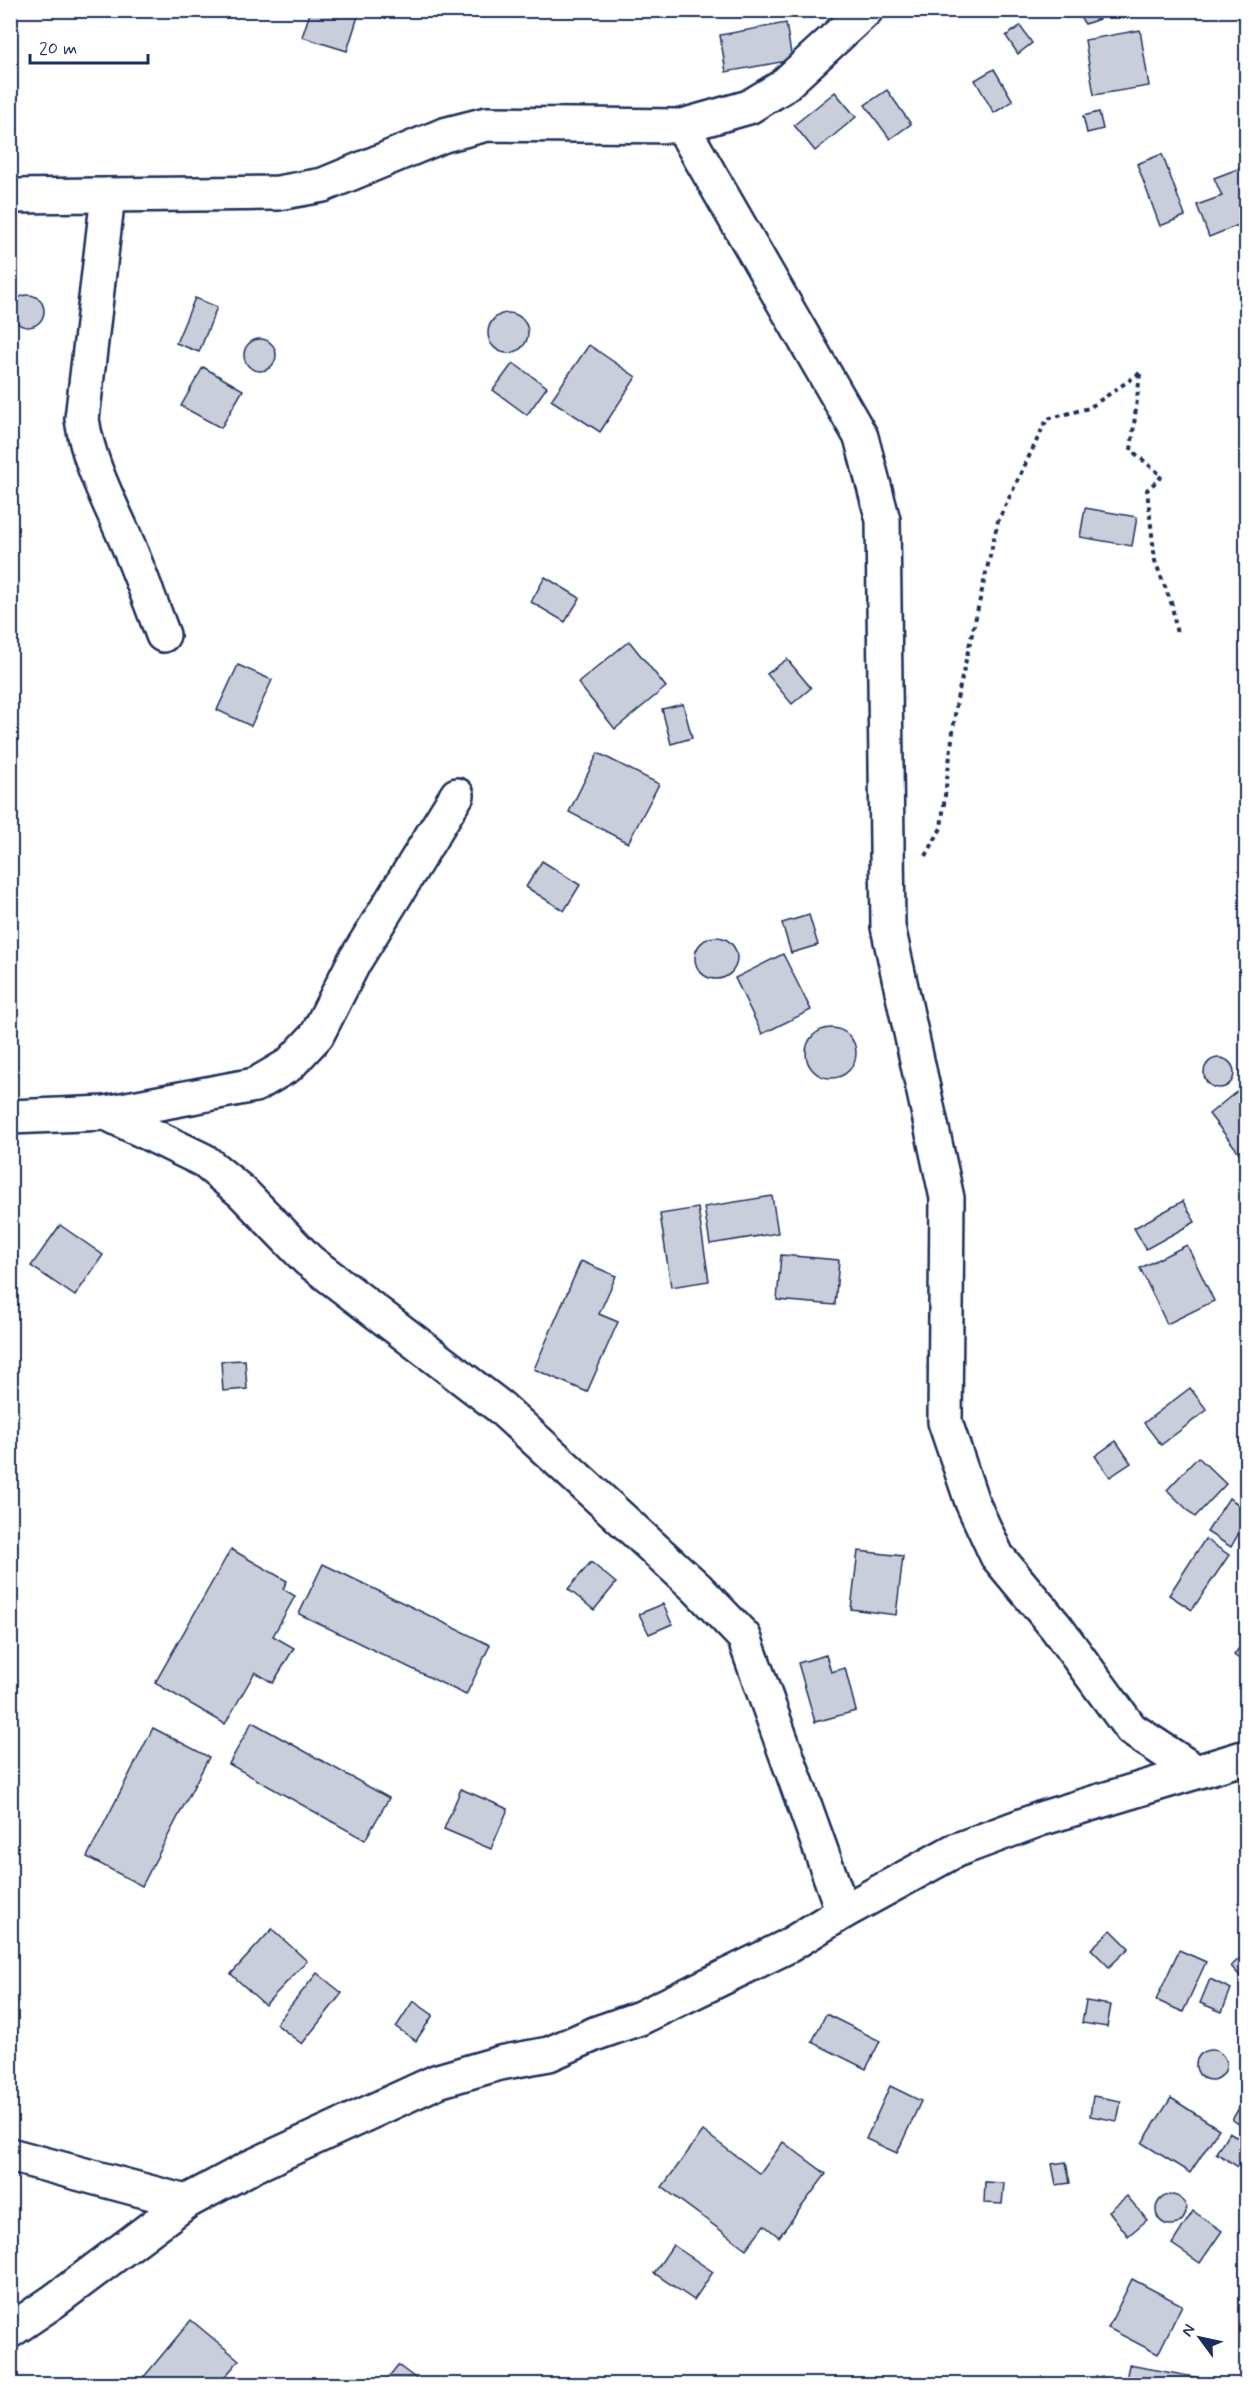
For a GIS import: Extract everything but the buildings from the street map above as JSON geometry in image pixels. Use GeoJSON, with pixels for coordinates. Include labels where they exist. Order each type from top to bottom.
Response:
{"type":"FeatureCollection","features":[{"type":"Feature","properties":{"kind":"street"},"geometry":{"type":"LineString","coordinates":[[10,196],[278,193],[323,185],[444,135],[487,124],[681,126],[749,107],[782,87],[866,10]]}},
{"type":"Feature","properties":{"kind":"street"},"geometry":{"type":"LineString","coordinates":[[681,126],[861,437],[883,520],[888,927],[946,1198],[945,1422],[972,1502],[997,1556],[1056,1627],[1131,1729],[1195,1772]]}},
{"type":"Feature","properties":{"kind":"street"},"geometry":{"type":"LineString","coordinates":[[108,195],[82,419],[85,440],[92,461],[163,634]]}},
{"type":"Feature","properties":{"kind":"street"},"geometry":{"type":"LineString","coordinates":[[10,1117],[106,1113],[255,1085],[288,1065],[317,1035],[354,962],[457,795]]}},
{"type":"Feature","properties":{"kind":"street"},"geometry":{"type":"LineString","coordinates":[[106,1113],[202,1160],[242,1192],[308,1260],[500,1407],[697,1588],[744,1637],[843,1912]]}},
{"type":"Feature","properties":{"kind":"street"},"geometry":{"type":"LineString","coordinates":[[10,2331],[54,2301],[186,2202],[253,2166],[438,2081],[500,2063],[549,2054],[597,2033],[640,2018],[788,1946],[843,1912],[954,1851],[1040,1819],[1246,1757]]}},
{"type":"Feature","properties":{"kind":"street"},"geometry":{"type":"LineString","coordinates":[[10,2155],[186,2202]]}},
{"type":"Feature","properties":{"kind":"path"},"geometry":{"type":"LineString","coordinates":[[925,858],[941,828],[957,699],[998,520],[1047,418],[1089,408],[1140,373],[1131,450],[1162,476],[1147,490],[1155,561],[1172,605],[1176,634]]}}]}
